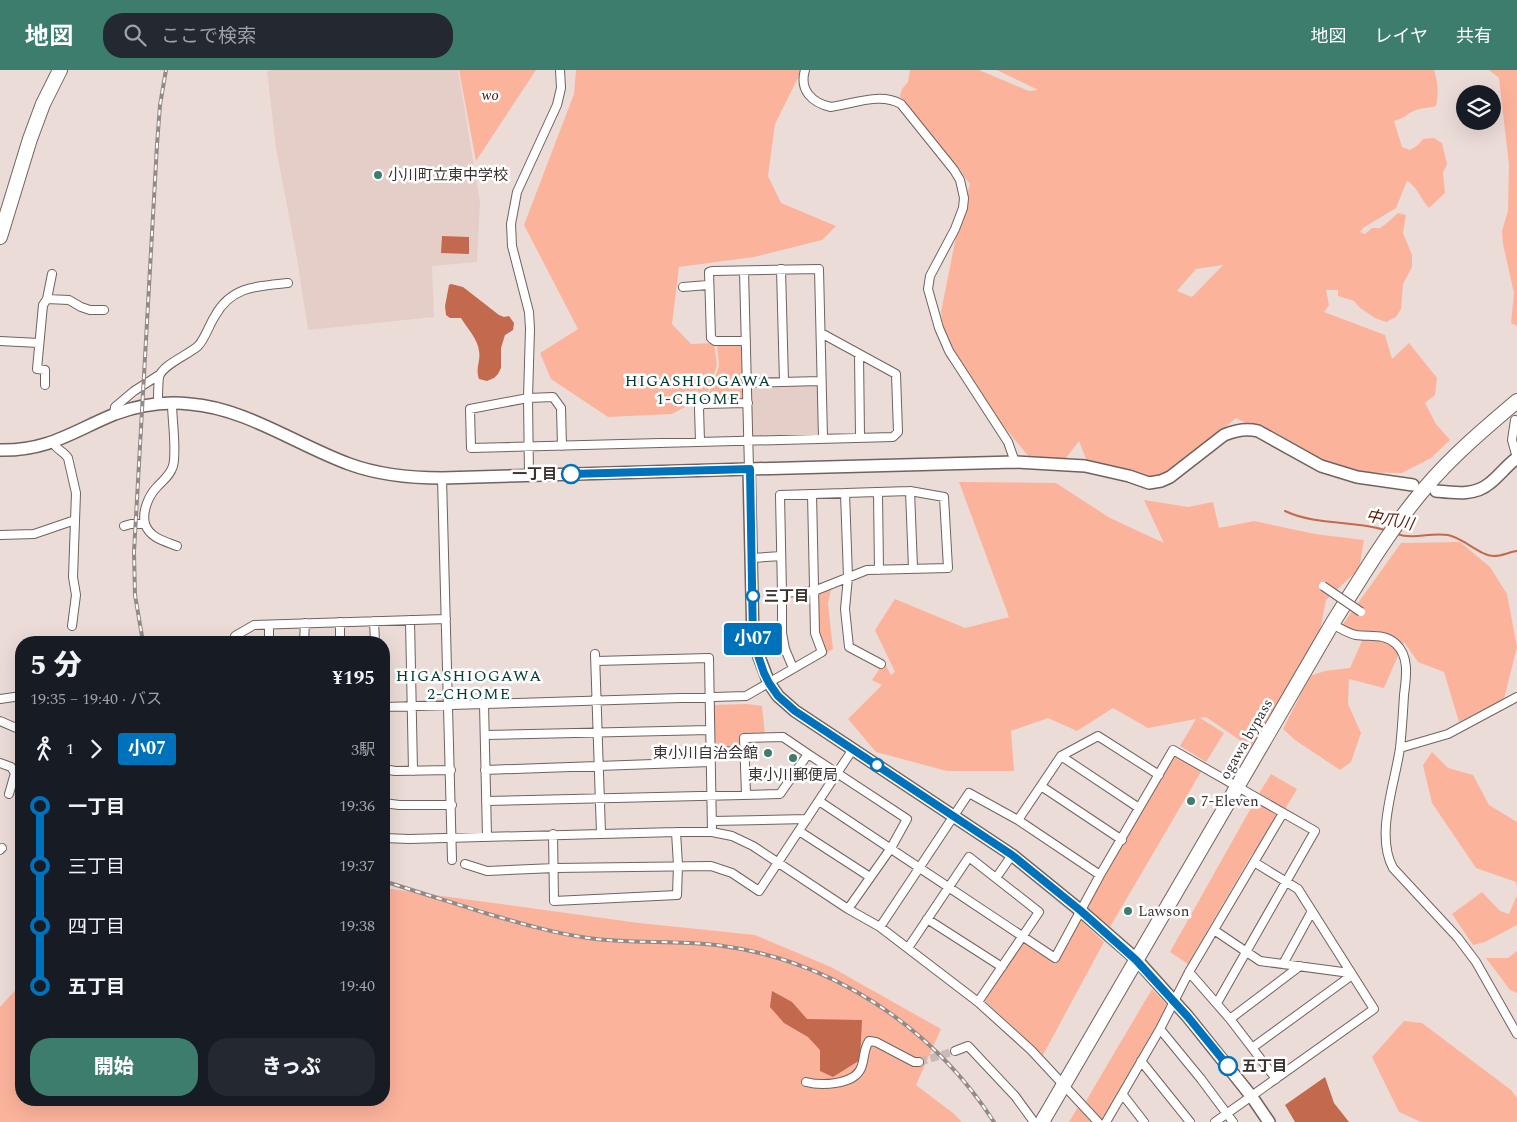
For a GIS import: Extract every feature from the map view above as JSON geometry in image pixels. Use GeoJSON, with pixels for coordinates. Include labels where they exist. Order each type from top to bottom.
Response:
{"type":"FeatureCollection","features":[{"type":"Feature","properties":{"kind":"highway"},"geometry":{"type":"LineString","coordinates":[[0,237],[3,212],[30,138],[60,70]]}},
{"type":"Feature","properties":{"kind":"highway","name":"ogawa bypass"},"geometry":{"type":"LineString","coordinates":[[1042,1122],[1332,624],[1368,566],[1424,488],[1469,442],[1517,402]]}},
{"type":"Feature","properties":{"kind":"street"},"geometry":{"type":"LineString","coordinates":[[529,475],[529,312],[512,246],[511,224],[517,192],[557,105],[561,88],[560,70]]}},
{"type":"Feature","properties":{"kind":"street"},"geometry":{"type":"LineString","coordinates":[[805,70],[804,87],[809,96],[823,105],[830,107],[879,98],[894,100],[901,104],[960,180],[964,198],[963,208],[955,230],[930,276],[928,289],[939,328],[950,351],[1008,442],[1015,462]]}},
{"type":"Feature","properties":{"kind":"street"},"geometry":{"type":"LineString","coordinates":[[746,341],[715,341],[710,338],[708,275],[712,271],[819,269],[823,438]]}},
{"type":"Feature","properties":{"kind":"street"},"geometry":{"type":"LineString","coordinates":[[744,270],[753,641],[769,683],[778,696],[795,711],[1012,855],[1081,911],[1136,960],[1174,1001],[1252,1097],[1269,1122]]}},
{"type":"Feature","properties":{"kind":"street"},"geometry":{"type":"LineString","coordinates":[[781,270],[784,382]]}},
{"type":"Feature","properties":{"kind":"street"},"geometry":{"type":"LineString","coordinates":[[45,385],[45,370],[37,369],[43,305],[47,299],[52,274]]}},
{"type":"Feature","properties":{"kind":"street"},"geometry":{"type":"LineString","coordinates":[[158,404],[160,375],[164,368],[199,345],[216,313],[228,299],[239,291],[257,286],[288,283]]}},
{"type":"Feature","properties":{"kind":"street"},"geometry":{"type":"LineString","coordinates":[[683,287],[708,285]]}},
{"type":"Feature","properties":{"kind":"street"},"geometry":{"type":"LineString","coordinates":[[47,299],[70,300],[81,308],[104,310]]}},
{"type":"Feature","properties":{"kind":"street"},"geometry":{"type":"LineString","coordinates":[[562,446],[561,408],[553,397],[528,398],[470,409],[471,448],[529,447],[749,441],[823,438],[893,437],[898,432],[896,374],[820,333]]}},
{"type":"Feature","properties":{"kind":"street"},"geometry":{"type":"LineString","coordinates":[[0,341],[39,343]]}},
{"type":"Feature","properties":{"kind":"street"},"geometry":{"type":"LineString","coordinates":[[859,354],[860,438]]}},
{"type":"Feature","properties":{"kind":"street"},"geometry":{"type":"LineString","coordinates":[[114,415],[115,407],[134,391],[160,375]]}},
{"type":"Feature","properties":{"kind":"street"},"geometry":{"type":"LineString","coordinates":[[747,383],[822,381]]}},
{"type":"Feature","properties":{"kind":"street"},"geometry":{"type":"LineString","coordinates":[[0,450],[27,448],[52,442],[114,415],[138,407],[172,403],[197,404],[232,413],[348,464],[401,477],[442,478],[1015,462],[1085,466],[1129,476],[1149,483],[1170,477],[1224,435],[1233,431],[1250,429],[1265,435],[1322,466],[1357,477],[1413,485]]}},
{"type":"Feature","properties":{"kind":"street"},"geometry":{"type":"LineString","coordinates":[[172,403],[173,466],[168,475],[153,492],[144,512],[144,524],[153,536],[177,546]]}},
{"type":"Feature","properties":{"kind":"street"},"geometry":{"type":"LineString","coordinates":[[700,442],[699,408],[702,404],[748,403]]}},
{"type":"Feature","properties":{"kind":"street"},"geometry":{"type":"LineString","coordinates":[[1436,491],[1460,493],[1489,484],[1517,458],[1512,440],[1515,420]]}},
{"type":"Feature","properties":{"kind":"street"},"geometry":{"type":"LineString","coordinates":[[52,442],[55,448],[67,456],[76,493],[73,577],[76,595],[72,626]]}},
{"type":"Feature","properties":{"kind":"street"},"geometry":{"type":"LineString","coordinates":[[442,478],[452,860]]}},
{"type":"Feature","properties":{"kind":"street"},"geometry":{"type":"LineString","coordinates":[[910,491],[913,568]]}},
{"type":"Feature","properties":{"kind":"street"},"geometry":{"type":"LineString","coordinates":[[782,593],[814,591],[867,570],[948,568],[944,497],[910,491],[780,495],[782,633],[785,649],[793,668]]}},
{"type":"Feature","properties":{"kind":"street"},"geometry":{"type":"LineString","coordinates":[[878,493],[879,570]]}},
{"type":"Feature","properties":{"kind":"street"},"geometry":{"type":"LineString","coordinates":[[390,707],[746,696],[822,652],[815,633],[812,494]]}},
{"type":"Feature","properties":{"kind":"street"},"geometry":{"type":"LineString","coordinates":[[845,494],[848,577],[845,609],[849,647],[881,664]]}},
{"type":"Feature","properties":{"kind":"street"},"geometry":{"type":"LineString","coordinates":[[0,535],[34,534],[75,520]]}},
{"type":"Feature","properties":{"kind":"street"},"geometry":{"type":"LineString","coordinates":[[124,526],[144,524]]}},
{"type":"Feature","properties":{"kind":"street"},"geometry":{"type":"LineString","coordinates":[[752,558],[781,556]]}},
{"type":"Feature","properties":{"kind":"street"},"geometry":{"type":"LineString","coordinates":[[1323,586],[1362,612]]}},
{"type":"Feature","properties":{"kind":"street"},"geometry":{"type":"LineString","coordinates":[[410,620],[413,771]]}},
{"type":"Feature","properties":{"kind":"street"},"geometry":{"type":"LineString","coordinates":[[234,636],[254,625],[446,620]]}},
{"type":"Feature","properties":{"kind":"street"},"geometry":{"type":"LineString","coordinates":[[374,621],[375,636]]}},
{"type":"Feature","properties":{"kind":"street"},"geometry":{"type":"LineString","coordinates":[[340,622],[340,636]]}},
{"type":"Feature","properties":{"kind":"street"},"geometry":{"type":"LineString","coordinates":[[304,636],[305,623]]}},
{"type":"Feature","properties":{"kind":"street"},"geometry":{"type":"LineString","coordinates":[[269,624],[269,636]]}},
{"type":"Feature","properties":{"kind":"street"},"geometry":{"type":"LineString","coordinates":[[1332,624],[1350,633],[1380,636],[1389,639],[1402,652],[1406,664],[1400,748],[1385,837],[1388,859],[1393,868],[1458,938],[1472,956],[1517,1034]]}},
{"type":"Feature","properties":{"kind":"street"},"geometry":{"type":"LineString","coordinates":[[601,833],[595,658],[709,658],[712,832]]}},
{"type":"Feature","properties":{"kind":"street"},"geometry":{"type":"LineString","coordinates":[[0,699],[15,697]]}},
{"type":"Feature","properties":{"kind":"street"},"geometry":{"type":"LineString","coordinates":[[1400,748],[1448,734],[1517,697]]}},
{"type":"Feature","properties":{"kind":"street"},"geometry":{"type":"LineString","coordinates":[[484,704],[487,836]]}},
{"type":"Feature","properties":{"kind":"street"},"geometry":{"type":"LineString","coordinates":[[0,721],[15,727]]}},
{"type":"Feature","properties":{"kind":"street"},"geometry":{"type":"LineString","coordinates":[[484,735],[710,730]]}},
{"type":"Feature","properties":{"kind":"street"},"geometry":{"type":"LineString","coordinates":[[1018,820],[1061,756],[1098,736],[1159,775]]}},
{"type":"Feature","properties":{"kind":"street"},"geometry":{"type":"LineString","coordinates":[[746,794],[744,738],[783,737],[907,819],[891,848],[848,909]]}},
{"type":"Feature","properties":{"kind":"street"},"geometry":{"type":"LineString","coordinates":[[465,864],[487,871],[678,865],[711,866],[732,873],[759,891],[853,749]]}},
{"type":"Feature","properties":{"kind":"street"},"geometry":{"type":"LineString","coordinates":[[819,801],[1055,958],[1100,875],[1173,750],[1315,831],[1217,1003]]}},
{"type":"Feature","properties":{"kind":"street"},"geometry":{"type":"LineString","coordinates":[[710,752],[744,751]]}},
{"type":"Feature","properties":{"kind":"street"},"geometry":{"type":"LineString","coordinates":[[486,801],[780,794],[808,754]]}},
{"type":"Feature","properties":{"kind":"street"},"geometry":{"type":"LineString","coordinates":[[1061,756],[1140,808]]}},
{"type":"Feature","properties":{"kind":"street"},"geometry":{"type":"LineString","coordinates":[[486,770],[710,762]]}},
{"type":"Feature","properties":{"kind":"street"},"geometry":{"type":"LineString","coordinates":[[0,763],[11,767],[15,773],[9,794]]}},
{"type":"Feature","properties":{"kind":"street"},"geometry":{"type":"LineString","coordinates":[[390,770],[451,770]]}},
{"type":"Feature","properties":{"kind":"street"},"geometry":{"type":"LineString","coordinates":[[1041,786],[1122,840]]}},
{"type":"Feature","properties":{"kind":"street"},"geometry":{"type":"LineString","coordinates":[[880,927],[969,793],[1018,820],[1100,875]]}},
{"type":"Feature","properties":{"kind":"street"},"geometry":{"type":"LineString","coordinates":[[390,804],[452,805]]}},
{"type":"Feature","properties":{"kind":"street"},"geometry":{"type":"LineString","coordinates":[[1106,1122],[1160,1029],[1189,972],[1283,812]]}},
{"type":"Feature","properties":{"kind":"street"},"geometry":{"type":"LineString","coordinates":[[712,821],[807,819]]}},
{"type":"Feature","properties":{"kind":"street"},"geometry":{"type":"LineString","coordinates":[[799,831],[870,877]]}},
{"type":"Feature","properties":{"kind":"street"},"geometry":{"type":"LineString","coordinates":[[553,834],[554,901],[676,896],[678,865],[676,832]]}},
{"type":"Feature","properties":{"kind":"street"},"geometry":{"type":"LineString","coordinates":[[390,838],[676,832],[712,832],[732,836],[753,846],[848,909],[880,927],[978,1002],[1031,1050],[1061,1091],[1098,1122]]}},
{"type":"Feature","properties":{"kind":"street"},"geometry":{"type":"LineString","coordinates":[[996,878],[1012,855]]}},
{"type":"Feature","properties":{"kind":"street"},"geometry":{"type":"LineString","coordinates":[[908,948],[969,857],[1039,912],[978,1002]]}},
{"type":"Feature","properties":{"kind":"street"},"geometry":{"type":"LineString","coordinates":[[1215,1122],[1374,1009],[1298,889],[1254,862]]}},
{"type":"Feature","properties":{"kind":"street"},"geometry":{"type":"LineString","coordinates":[[1283,964],[1312,911]]}},
{"type":"Feature","properties":{"kind":"street"},"geometry":{"type":"LineString","coordinates":[[928,919],[1002,967]]}},
{"type":"Feature","properties":{"kind":"street"},"geometry":{"type":"LineString","coordinates":[[1214,930],[1260,961],[1350,973]]}},
{"type":"Feature","properties":{"kind":"street"},"geometry":{"type":"LineString","coordinates":[[1230,1019],[1300,966]]}},
{"type":"Feature","properties":{"kind":"street"},"geometry":{"type":"LineString","coordinates":[[1189,972],[1217,1003],[1276,1079]]}},
{"type":"Feature","properties":{"kind":"street"},"geometry":{"type":"LineString","coordinates":[[1252,1048],[1348,978],[1350,973]]}},
{"type":"Feature","properties":{"kind":"street"},"geometry":{"type":"LineString","coordinates":[[1160,1029],[1233,1122]]}},
{"type":"Feature","properties":{"kind":"street"},"geometry":{"type":"LineString","coordinates":[[806,1082],[833,1084],[845,1081],[857,1074],[861,1068],[865,1046],[869,1041],[876,1042],[914,1062],[919,1062]]}},
{"type":"Feature","properties":{"kind":"street"},"geometry":{"type":"LineString","coordinates":[[955,1051],[968,1046],[1016,1096],[1034,1122]]}},
{"type":"Feature","properties":{"kind":"street"},"geometry":{"type":"LineString","coordinates":[[1142,1061],[1190,1122]]}},
{"type":"Feature","properties":{"kind":"street"},"geometry":{"type":"LineString","coordinates":[[1122,1095],[1144,1122]]}},
{"type":"Feature","properties":{"kind":"shaded area","name":"小川町立東中学校"},"geometry":{"type":"Polygon","coordinates":[[[458,70],[480,202],[477,262],[432,266],[434,317],[308,330],[297,258],[276,148],[267,71],[458,70]]]}},
{"type":"Feature","properties":{"kind":"shaded area"},"geometry":{"type":"Polygon","coordinates":[[[442,236],[469,237],[469,254],[441,253],[442,236]]]}},
{"type":"Feature","properties":{"kind":"shaded area"},"geometry":{"type":"Polygon","coordinates":[[[449,285],[463,287],[499,315],[509,316],[514,323],[513,330],[505,335],[501,348],[501,368],[494,378],[487,381],[479,379],[479,351],[477,342],[461,318],[450,318],[446,315],[445,306],[449,285]]]}},
{"type":"Feature","properties":{"kind":"shaded area"},"geometry":{"type":"Polygon","coordinates":[[[816,384],[819,388],[820,432],[817,435],[755,437],[752,434],[750,388],[753,385],[816,384]]]}},
{"type":"Feature","properties":{"kind":"shaded area"},"geometry":{"type":"Polygon","coordinates":[[[772,991],[792,1002],[807,1019],[862,1020],[860,1060],[833,1077],[820,1071],[820,1050],[808,1037],[784,1023],[770,1007],[772,991]]]}},
{"type":"Feature","properties":{"kind":"shaded area"},"geometry":{"type":"Polygon","coordinates":[[[1325,1077],[1334,1103],[1349,1122],[1295,1122],[1285,1105],[1325,1077]]]}},
{"type":"Feature","properties":{"kind":"green space","name":"wo"},"geometry":{"type":"Polygon","coordinates":[[[459,70],[536,70],[476,161],[459,70]]]}},
{"type":"Feature","properties":{"kind":"green space"},"geometry":{"type":"Polygon","coordinates":[[[576,70],[802,70],[775,124],[768,176],[781,203],[836,226],[822,240],[754,257],[679,267],[672,324],[691,344],[714,343],[717,365],[707,395],[672,414],[608,417],[551,379],[540,353],[578,329],[524,225],[574,94],[576,70]]]}},
{"type":"Feature","properties":{"kind":"green space"},"geometry":{"type":"Polygon","coordinates":[[[910,70],[979,70],[1029,91],[1038,90],[997,70],[1434,70],[1438,88],[1436,106],[1416,110],[1394,121],[1402,147],[1410,150],[1423,139],[1434,138],[1442,143],[1447,164],[1443,173],[1445,193],[1429,208],[1414,186],[1407,181],[1396,208],[1363,228],[1360,232],[1365,234],[1372,228],[1380,228],[1398,213],[1406,215],[1403,233],[1412,255],[1412,267],[1403,284],[1401,309],[1396,317],[1386,322],[1375,318],[1360,308],[1354,301],[1338,296],[1338,290],[1326,290],[1329,305],[1324,312],[1385,335],[1392,359],[1409,343],[1437,378],[1435,395],[1425,403],[1436,424],[1450,440],[1431,458],[1402,473],[1338,472],[1236,418],[1180,466],[1155,481],[1088,464],[1079,441],[1060,466],[1030,458],[946,357],[941,312],[957,232],[970,184],[900,96],[902,89],[908,82],[910,70]],[[1223,265],[1196,269],[1177,291],[1192,297],[1223,265]]]}},
{"type":"Feature","properties":{"kind":"green space"},"geometry":{"type":"Polygon","coordinates":[[[1489,70],[1517,70],[1517,326],[1511,323],[1514,293],[1502,231],[1508,211],[1509,165],[1499,78],[1489,70]]]}},
{"type":"Feature","properties":{"kind":"green space"},"geometry":{"type":"Polygon","coordinates":[[[739,342],[742,346],[744,398],[741,400],[706,401],[719,366],[717,343],[739,342]]]}},
{"type":"Feature","properties":{"kind":"green space"},"geometry":{"type":"Polygon","coordinates":[[[959,482],[1056,483],[1110,518],[1164,543],[1144,500],[1188,507],[1213,502],[1219,528],[1254,521],[1315,534],[1364,540],[1359,569],[1326,600],[1319,636],[1254,750],[1206,717],[1200,718],[1224,733],[1206,762],[1180,746],[1196,719],[1148,728],[1113,708],[1077,731],[1048,718],[1011,731],[1014,771],[947,771],[876,752],[848,719],[882,685],[872,680],[884,662],[891,675],[895,672],[875,630],[895,599],[965,628],[1009,617],[959,482]]]}},
{"type":"Feature","properties":{"kind":"green space"},"geometry":{"type":"Polygon","coordinates":[[[1460,542],[1490,567],[1507,594],[1517,647],[1504,699],[1459,722],[1444,672],[1418,662],[1404,642],[1384,688],[1349,679],[1348,704],[1361,733],[1351,762],[1340,770],[1295,740],[1283,729],[1310,676],[1325,671],[1350,668],[1362,641],[1343,624],[1401,543],[1460,542]]]}},
{"type":"Feature","properties":{"kind":"green space"},"geometry":{"type":"Polygon","coordinates":[[[831,589],[828,604],[833,649],[826,653],[819,632],[817,595],[831,589]]]}},
{"type":"Feature","properties":{"kind":"green space"},"geometry":{"type":"Polygon","coordinates":[[[747,704],[762,706],[765,735],[742,735],[742,748],[713,749],[713,705],[747,704]]]}},
{"type":"Feature","properties":{"kind":"green space"},"geometry":{"type":"Polygon","coordinates":[[[1432,752],[1448,768],[1473,775],[1489,805],[1517,822],[1517,887],[1516,882],[1476,868],[1432,803],[1423,765],[1432,752]]]}},
{"type":"Feature","properties":{"kind":"green space"},"geometry":{"type":"Polygon","coordinates":[[[1176,756],[1202,770],[1110,927],[1087,907],[1173,757],[1176,756]]]}},
{"type":"Feature","properties":{"kind":"green space"},"geometry":{"type":"Polygon","coordinates":[[[1271,774],[1297,789],[1284,811],[1258,795],[1271,774]]]}},
{"type":"Feature","properties":{"kind":"green space"},"geometry":{"type":"Polygon","coordinates":[[[1256,799],[1276,811],[1278,816],[1256,853],[1252,854],[1188,964],[1170,952],[1256,799]]]}},
{"type":"Feature","properties":{"kind":"green space"},"geometry":{"type":"Polygon","coordinates":[[[390,889],[639,923],[755,935],[831,967],[941,1029],[916,1085],[962,1122],[0,1122],[0,1007],[15,991],[15,1106],[390,1106],[390,889]]]}},
{"type":"Feature","properties":{"kind":"green space"},"geometry":{"type":"Polygon","coordinates":[[[1482,892],[1500,911],[1509,914],[1517,895],[1517,925],[1485,942],[1473,945],[1452,914],[1482,892]]]}},
{"type":"Feature","properties":{"kind":"green space"},"geometry":{"type":"Polygon","coordinates":[[[1080,920],[1104,942],[1043,1055],[984,1000],[1024,941],[1056,962],[1080,920]]]}},
{"type":"Feature","properties":{"kind":"green space"},"geometry":{"type":"Polygon","coordinates":[[[1517,951],[1517,993],[1510,990],[1486,958],[1508,958],[1517,951]]]}},
{"type":"Feature","properties":{"kind":"green space"},"geometry":{"type":"Polygon","coordinates":[[[1152,989],[1167,1005],[1168,1009],[1105,1119],[1101,1119],[1086,1101],[1152,989]]]}},
{"type":"Feature","properties":{"kind":"green space"},"geometry":{"type":"Polygon","coordinates":[[[1404,1021],[1422,1023],[1511,1090],[1517,1098],[1517,1122],[1421,1122],[1399,1112],[1372,1057],[1404,1021]]]}},
{"type":"Feature","properties":{"kind":"green space"},"geometry":{"type":"Polygon","coordinates":[[[1078,1107],[1091,1122],[1069,1122],[1078,1107]]]}},
{"type":"Feature","properties":{"kind":"waterway","name":"中爪川"},"geometry":{"type":"LineString","coordinates":[[1285,511],[1309,519],[1385,530]]}},
{"type":"Feature","properties":{"kind":"waterway","name":"中爪川"},"geometry":{"type":"LineString","coordinates":[[1397,534],[1403,536],[1448,535],[1483,553],[1494,556],[1517,551]]}},
{"type":"Feature","properties":{"kind":"tunnel"},"geometry":{"type":"LineString","coordinates":[[919,1062],[955,1051]]}},
{"type":"Feature","properties":{"kind":"railway"},"geometry":{"type":"LineString","coordinates":[[142,636],[135,595],[134,552],[157,145],[160,105],[166,70]]}},
{"type":"Feature","properties":{"kind":"railway"},"geometry":{"type":"LineString","coordinates":[[390,883],[485,913],[562,933],[604,940],[716,945],[758,953],[799,965],[838,982],[874,1003],[909,1028],[940,1056],[969,1087],[994,1122]]}},
{"type":"Feature","properties":{"kind":"bus line","name":"小07"},"geometry":{"type":"LineString","coordinates":[[571,474],[750,469],[753,641],[764,673],[778,696],[795,711],[1012,855],[1081,911],[1136,960],[1188,1017],[1228,1066]]}},
{"type":"Feature","properties":{"kind":"place","name":"小川町立東中学校"},"geometry":{"type":"Point","coordinates":[378,175]}},
{"type":"Feature","properties":{"kind":"place","name":"一丁目"},"geometry":{"type":"Point","coordinates":[571,474]}},
{"type":"Feature","properties":{"kind":"place","name":"三丁目"},"geometry":{"type":"Point","coordinates":[753,596]}},
{"type":"Feature","properties":{"kind":"place","name":"東小川自治会館"},"geometry":{"type":"Point","coordinates":[768,753]}},
{"type":"Feature","properties":{"kind":"place","name":"東小川郵便局"},"geometry":{"type":"Point","coordinates":[793,758]}},
{"type":"Feature","properties":{"kind":"place","name":"7-Eleven"},"geometry":{"type":"Point","coordinates":[1191,801]}},
{"type":"Feature","properties":{"kind":"place","name":"Lawson"},"geometry":{"type":"Point","coordinates":[1128,911]}},
{"type":"Feature","properties":{"kind":"place","name":"五丁目"},"geometry":{"type":"Point","coordinates":[1228,1066]}},
{"type":"Feature","properties":{"kind":"district","name":"HIGASHIOGAWA 1-CHOME"},"geometry":{"type":"Point","coordinates":[698,389]}},
{"type":"Feature","properties":{"kind":"district","name":"HIGASHIOGAWA 2-CHOME"},"geometry":{"type":"Point","coordinates":[469,684]}}]}
